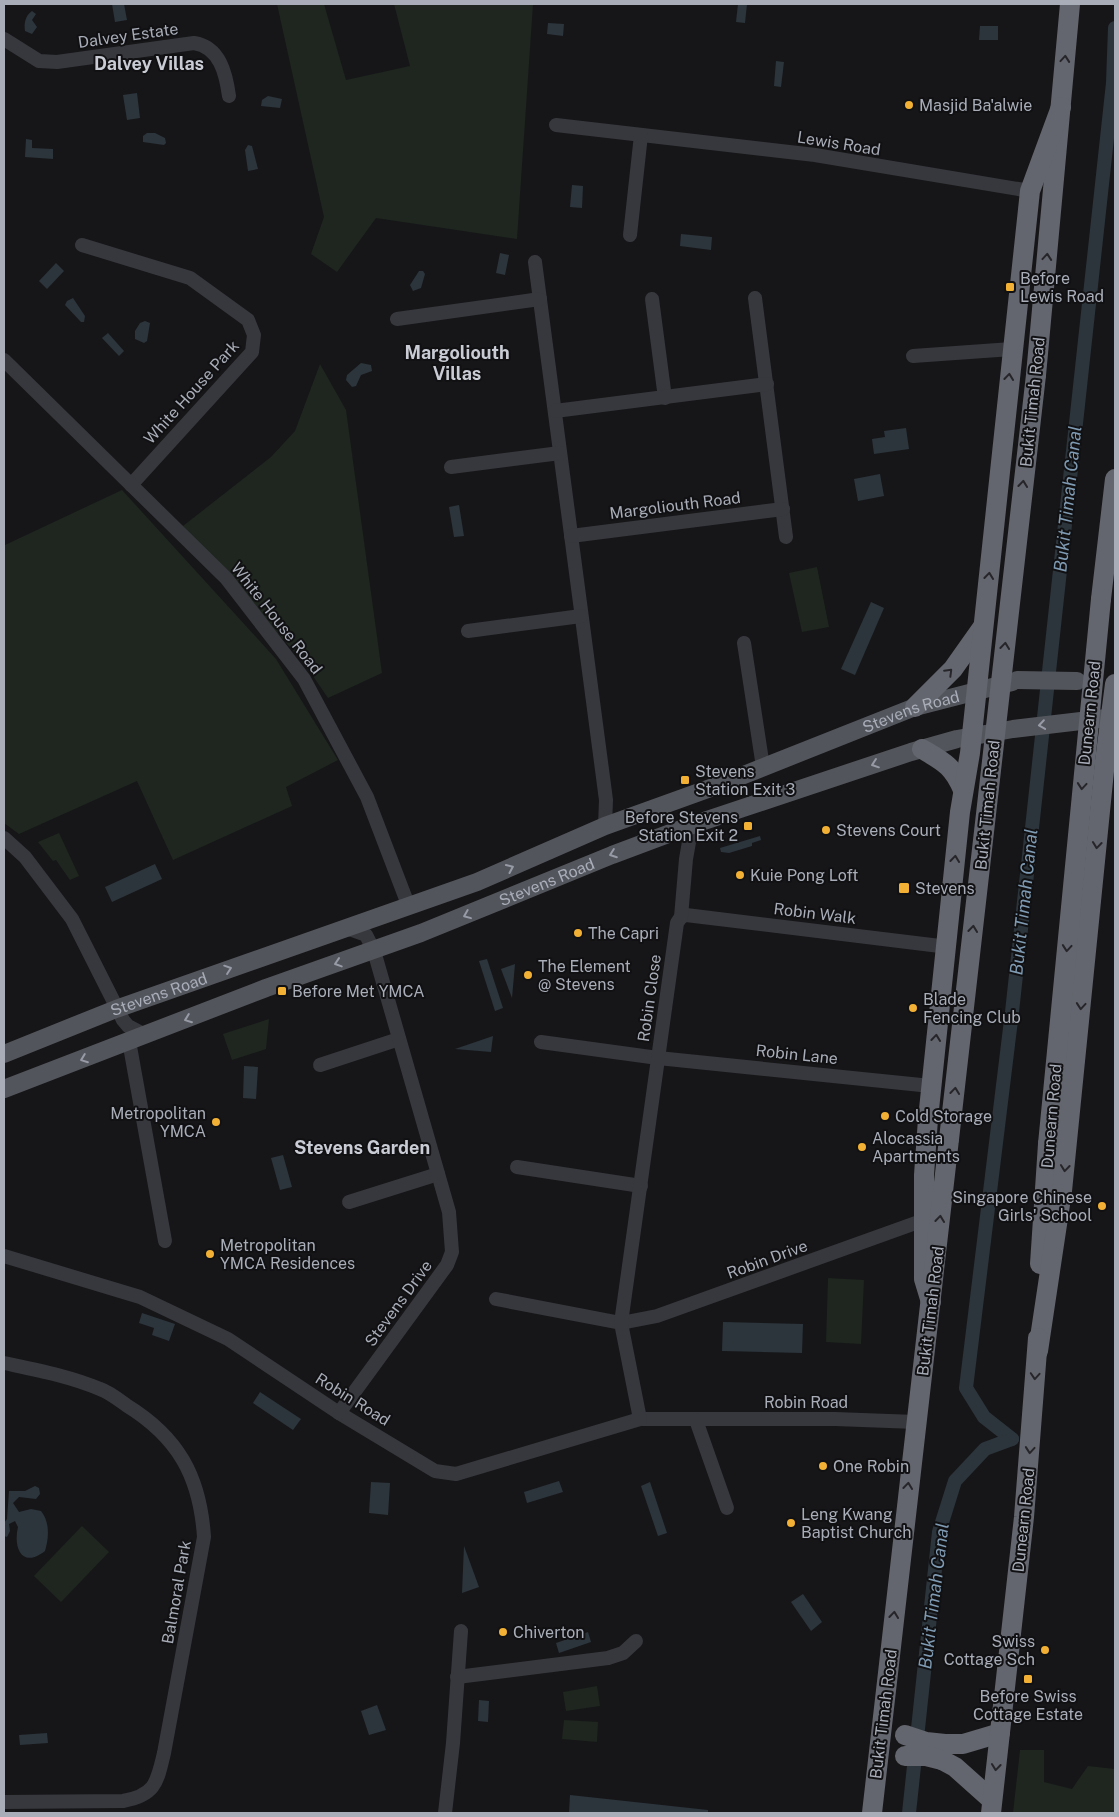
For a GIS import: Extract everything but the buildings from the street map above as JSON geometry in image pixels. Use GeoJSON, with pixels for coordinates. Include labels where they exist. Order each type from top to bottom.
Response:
{"type":"FeatureCollection","features":[{"type":"Feature","properties":{"kind":"highway","name":"Bukit Timah Road"},"geometry":{"type":"LineString","coordinates":[[872,1813],[1036,376],[1070,4]]}},
{"type":"Feature","properties":{"kind":"highway"},"geometry":{"type":"LineString","coordinates":[[931,1302],[924,1280],[925,1158],[963,790],[970,753],[1030,191],[1061,107]]}},
{"type":"Feature","properties":{"kind":"highway","name":"Dunearn Road"},"geometry":{"type":"LineString","coordinates":[[992,1807],[1024,1517],[1038,1351],[1041,1233],[1048,1144],[1087,734],[1115,479]]}},
{"type":"Feature","properties":{"kind":"highway"},"geometry":{"type":"LineString","coordinates":[[915,707],[953,669],[984,625]]}},
{"type":"Feature","properties":{"kind":"highway"},"geometry":{"type":"LineString","coordinates":[[1038,1351],[1062,1191],[1114,717],[1115,685]]}},
{"type":"Feature","properties":{"kind":"highway"},"geometry":{"type":"LineString","coordinates":[[922,749],[946,763],[955,772],[963,790]]}},
{"type":"Feature","properties":{"kind":"highway"},"geometry":{"type":"LineString","coordinates":[[885,1696],[892,1717],[905,1735],[926,1742],[944,1752],[992,1807]]}},
{"type":"Feature","properties":{"kind":"highway"},"geometry":{"type":"LineString","coordinates":[[875,1780],[896,1759],[905,1756],[926,1756],[944,1752],[1000,1733]]}},
{"type":"Feature","properties":{"kind":"main road","name":"Stevens Road"},"geometry":{"type":"LineString","coordinates":[[4,1054],[116,1009],[349,929],[477,882],[605,826],[915,707],[1017,680],[1077,681],[1115,685]]}},
{"type":"Feature","properties":{"kind":"main road","name":"Stevens Road"},"geometry":{"type":"LineString","coordinates":[[4,1089],[266,988],[421,933],[511,894],[692,825],[922,749],[1013,729],[1072,720],[1114,717]]}},
{"type":"Feature","properties":{"kind":"main road"},"geometry":{"type":"LineString","coordinates":[[385,916],[390,927],[398,934],[406,936],[421,933]]}},
{"type":"Feature","properties":{"kind":"street","name":"Dalvey Estate"},"geometry":{"type":"LineString","coordinates":[[4,39],[39,61],[57,62],[194,43],[202,44],[217,56],[226,74],[229,96]]}},
{"type":"Feature","properties":{"kind":"street","name":"Lewis Road"},"geometry":{"type":"LineString","coordinates":[[556,125],[815,155],[1030,191]]}},
{"type":"Feature","properties":{"kind":"street"},"geometry":{"type":"LineString","coordinates":[[630,235],[641,135]]}},
{"type":"Feature","properties":{"kind":"street","name":"White House Park"},"geometry":{"type":"LineString","coordinates":[[82,245],[190,278],[248,320],[254,335],[252,352],[131,485]]}},
{"type":"Feature","properties":{"kind":"street"},"geometry":{"type":"LineString","coordinates":[[535,262],[606,800],[605,826]]}},
{"type":"Feature","properties":{"kind":"street"},"geometry":{"type":"LineString","coordinates":[[755,298],[786,537]]}},
{"type":"Feature","properties":{"kind":"street"},"geometry":{"type":"LineString","coordinates":[[396,319],[540,299]]}},
{"type":"Feature","properties":{"kind":"street"},"geometry":{"type":"LineString","coordinates":[[652,299],[665,398]]}},
{"type":"Feature","properties":{"kind":"street","name":"Bukit Timah Road"},"geometry":{"type":"LineString","coordinates":[[914,356],[1012,349]]}},
{"type":"Feature","properties":{"kind":"street"},"geometry":{"type":"LineString","coordinates":[[4,360],[131,485]]}},
{"type":"Feature","properties":{"kind":"street"},"geometry":{"type":"LineString","coordinates":[[555,411],[767,384]]}},
{"type":"Feature","properties":{"kind":"street"},"geometry":{"type":"LineString","coordinates":[[451,467],[560,453]]}},
{"type":"Feature","properties":{"kind":"street","name":"White House Road"},"geometry":{"type":"LineString","coordinates":[[131,485],[226,578],[304,679],[367,797],[408,907]]}},
{"type":"Feature","properties":{"kind":"street","name":"Margoliouth Road"},"geometry":{"type":"LineString","coordinates":[[571,536],[783,509]]}},
{"type":"Feature","properties":{"kind":"street"},"geometry":{"type":"LineString","coordinates":[[468,631],[581,616]]}},
{"type":"Feature","properties":{"kind":"street"},"geometry":{"type":"LineString","coordinates":[[744,643],[763,766]]}},
{"type":"Feature","properties":{"kind":"street","name":"Robin Close"},"geometry":{"type":"LineString","coordinates":[[640,1419],[621,1322],[676,923],[681,917],[686,859],[692,825]]}},
{"type":"Feature","properties":{"kind":"street"},"geometry":{"type":"LineString","coordinates":[[4,838],[25,857],[72,919],[116,1009],[137,1038],[165,1241]]}},
{"type":"Feature","properties":{"kind":"street","name":"Robin Walk"},"geometry":{"type":"LineString","coordinates":[[681,917],[686,915],[940,946],[946,949]]}},
{"type":"Feature","properties":{"kind":"street","name":"Stevens Drive"},"geometry":{"type":"LineString","coordinates":[[339,1413],[450,1258],[452,1234],[438,1174],[374,951],[366,935],[349,929]]}},
{"type":"Feature","properties":{"kind":"street"},"geometry":{"type":"LineString","coordinates":[[320,1065],[399,1039]]}},
{"type":"Feature","properties":{"kind":"street","name":"Robin Close"},"geometry":{"type":"LineString","coordinates":[[541,1042],[658,1058]]}},
{"type":"Feature","properties":{"kind":"street","name":"Robin Lane"},"geometry":{"type":"LineString","coordinates":[[658,1058],[931,1086]]}},
{"type":"Feature","properties":{"kind":"street"},"geometry":{"type":"LineString","coordinates":[[517,1167],[641,1186]]}},
{"type":"Feature","properties":{"kind":"street"},"geometry":{"type":"LineString","coordinates":[[349,1202],[438,1174]]}},
{"type":"Feature","properties":{"kind":"street","name":"Robin Drive"},"geometry":{"type":"LineString","coordinates":[[621,1322],[671,1313],[924,1220]]}},
{"type":"Feature","properties":{"kind":"street","name":"Robin Road"},"geometry":{"type":"LineString","coordinates":[[4,1256],[140,1297],[228,1339],[339,1413],[436,1471],[447,1474],[456,1474],[640,1419],[835,1419],[916,1422]]}},
{"type":"Feature","properties":{"kind":"street"},"geometry":{"type":"LineString","coordinates":[[496,1299],[621,1322]]}},
{"type":"Feature","properties":{"kind":"street","name":"Balmoral Park"},"geometry":{"type":"LineString","coordinates":[[4,1363],[52,1372],[102,1389],[146,1417],[176,1448],[188,1466],[197,1489],[203,1513],[204,1537],[164,1753],[158,1778],[149,1792],[139,1798],[123,1801],[4,1802]]}},
{"type":"Feature","properties":{"kind":"street"},"geometry":{"type":"LineString","coordinates":[[696,1420],[727,1508]]}},
{"type":"Feature","properties":{"kind":"street"},"geometry":{"type":"LineString","coordinates":[[445,1813],[453,1743],[461,1631]]}},
{"type":"Feature","properties":{"kind":"street"},"geometry":{"type":"LineString","coordinates":[[457,1678],[608,1658],[623,1653],[636,1641]]}},
{"type":"Feature","properties":{"kind":"shaded area"},"geometry":{"type":"Polygon","coordinates":[[[112,4],[124,4],[127,20],[115,22],[112,4]]]}},
{"type":"Feature","properties":{"kind":"shaded area"},"geometry":{"type":"Polygon","coordinates":[[[277,4],[324,4],[346,80],[410,66],[394,4],[533,4],[517,239],[376,218],[337,272],[311,254],[324,217],[277,4]]]}},
{"type":"Feature","properties":{"kind":"shaded area"},"geometry":{"type":"Polygon","coordinates":[[[738,4],[747,4],[745,23],[736,22],[738,4]]]}},
{"type":"Feature","properties":{"kind":"shaded area"},"geometry":{"type":"Polygon","coordinates":[[[32,11],[36,14],[32,20],[37,27],[32,34],[25,31],[25,25],[26,17],[32,11]]]}},
{"type":"Feature","properties":{"kind":"shaded area"},"geometry":{"type":"Polygon","coordinates":[[[548,23],[564,24],[563,36],[547,34],[548,23]]]}},
{"type":"Feature","properties":{"kind":"shaded area"},"geometry":{"type":"Polygon","coordinates":[[[980,26],[998,26],[998,40],[979,40],[980,26]]]}},
{"type":"Feature","properties":{"kind":"shaded area"},"geometry":{"type":"Polygon","coordinates":[[[776,61],[784,62],[781,87],[774,86],[776,61]]]}},
{"type":"Feature","properties":{"kind":"shaded area"},"geometry":{"type":"Polygon","coordinates":[[[137,93],[140,118],[127,120],[123,95],[137,93]]]}},
{"type":"Feature","properties":{"kind":"shaded area"},"geometry":{"type":"Polygon","coordinates":[[[268,96],[282,99],[280,108],[261,106],[262,100],[268,96]]]}},
{"type":"Feature","properties":{"kind":"shaded area"},"geometry":{"type":"Polygon","coordinates":[[[147,133],[155,133],[165,138],[166,143],[164,145],[143,142],[143,136],[147,133]]]}},
{"type":"Feature","properties":{"kind":"shaded area"},"geometry":{"type":"Polygon","coordinates":[[[26,139],[32,140],[32,148],[53,149],[53,159],[25,157],[26,139]]]}},
{"type":"Feature","properties":{"kind":"shaded area"},"geometry":{"type":"Polygon","coordinates":[[[248,145],[252,146],[258,169],[248,171],[245,150],[248,145]]]}},
{"type":"Feature","properties":{"kind":"shaded area"},"geometry":{"type":"Polygon","coordinates":[[[572,185],[583,186],[582,208],[570,207],[572,185]]]}},
{"type":"Feature","properties":{"kind":"shaded area"},"geometry":{"type":"Polygon","coordinates":[[[681,234],[712,237],[711,250],[680,246],[681,234]]]}},
{"type":"Feature","properties":{"kind":"shaded area"},"geometry":{"type":"Polygon","coordinates":[[[500,253],[509,255],[505,275],[496,273],[500,253]]]}},
{"type":"Feature","properties":{"kind":"shaded area"},"geometry":{"type":"Polygon","coordinates":[[[56,263],[64,271],[47,289],[39,281],[56,263]]]}},
{"type":"Feature","properties":{"kind":"shaded area"},"geometry":{"type":"Polygon","coordinates":[[[419,271],[423,271],[425,274],[421,288],[413,291],[410,285],[419,271]]]}},
{"type":"Feature","properties":{"kind":"shaded area"},"geometry":{"type":"Polygon","coordinates":[[[73,298],[85,316],[84,322],[81,322],[65,305],[67,301],[73,298]]]}},
{"type":"Feature","properties":{"kind":"shaded area"},"geometry":{"type":"Polygon","coordinates":[[[145,321],[150,323],[147,341],[144,343],[135,339],[135,331],[140,323],[145,321]]]}},
{"type":"Feature","properties":{"kind":"shaded area"},"geometry":{"type":"Polygon","coordinates":[[[108,333],[124,351],[119,356],[102,338],[108,333]]]}},
{"type":"Feature","properties":{"kind":"shaded area"},"geometry":{"type":"Polygon","coordinates":[[[361,363],[371,365],[372,371],[361,375],[356,386],[352,387],[346,380],[347,375],[361,363]]]}},
{"type":"Feature","properties":{"kind":"shaded area"},"geometry":{"type":"Polygon","coordinates":[[[320,364],[346,410],[382,673],[328,698],[304,663],[183,526],[271,457],[295,431],[320,364]]]}},
{"type":"Feature","properties":{"kind":"shaded area"},"geometry":{"type":"Polygon","coordinates":[[[906,428],[909,449],[874,454],[872,439],[885,437],[884,431],[906,428]]]}},
{"type":"Feature","properties":{"kind":"shaded area"},"geometry":{"type":"Polygon","coordinates":[[[880,474],[884,496],[858,501],[854,479],[880,474]]]}},
{"type":"Feature","properties":{"kind":"shaded area"},"geometry":{"type":"Polygon","coordinates":[[[122,490],[276,659],[338,760],[286,787],[292,806],[173,860],[137,781],[19,834],[4,823],[5,545],[122,490]]]}},
{"type":"Feature","properties":{"kind":"shaded area"},"geometry":{"type":"Polygon","coordinates":[[[459,505],[464,536],[454,537],[449,507],[459,505]]]}},
{"type":"Feature","properties":{"kind":"shaded area"},"geometry":{"type":"Polygon","coordinates":[[[817,567],[829,627],[802,632],[789,573],[817,567]]]}},
{"type":"Feature","properties":{"kind":"shaded area"},"geometry":{"type":"Polygon","coordinates":[[[871,602],[884,608],[855,675],[841,669],[871,602]]]}},
{"type":"Feature","properties":{"kind":"shaded area"},"geometry":{"type":"Polygon","coordinates":[[[59,833],[79,876],[70,880],[56,860],[53,861],[38,842],[59,833]]]}},
{"type":"Feature","properties":{"kind":"shaded area"},"geometry":{"type":"Polygon","coordinates":[[[760,836],[761,840],[752,843],[752,846],[729,853],[721,852],[720,848],[760,836]]]}},
{"type":"Feature","properties":{"kind":"shaded area"},"geometry":{"type":"Polygon","coordinates":[[[155,864],[162,879],[112,902],[105,887],[155,864]]]}},
{"type":"Feature","properties":{"kind":"shaded area"},"geometry":{"type":"Polygon","coordinates":[[[487,959],[503,1008],[495,1011],[479,961],[487,959]]]}},
{"type":"Feature","properties":{"kind":"shaded area"},"geometry":{"type":"Polygon","coordinates":[[[515,964],[512,998],[501,969],[515,964]]]}},
{"type":"Feature","properties":{"kind":"shaded area"},"geometry":{"type":"Polygon","coordinates":[[[269,1019],[266,1049],[232,1060],[223,1034],[269,1019]]]}},
{"type":"Feature","properties":{"kind":"shaded area"},"geometry":{"type":"Polygon","coordinates":[[[493,1036],[491,1052],[455,1049],[493,1036]]]}},
{"type":"Feature","properties":{"kind":"shaded area"},"geometry":{"type":"Polygon","coordinates":[[[244,1066],[258,1067],[256,1099],[243,1098],[244,1066]]]}},
{"type":"Feature","properties":{"kind":"shaded area"},"geometry":{"type":"Polygon","coordinates":[[[283,1155],[292,1187],[280,1190],[271,1158],[283,1155]]]}},
{"type":"Feature","properties":{"kind":"shaded area"},"geometry":{"type":"Polygon","coordinates":[[[828,1278],[864,1280],[861,1344],[826,1342],[828,1278]]]}},
{"type":"Feature","properties":{"kind":"shaded area"},"geometry":{"type":"Polygon","coordinates":[[[142,1313],[175,1324],[169,1341],[152,1335],[154,1328],[139,1323],[142,1313]]]}},
{"type":"Feature","properties":{"kind":"shaded area"},"geometry":{"type":"Polygon","coordinates":[[[723,1322],[803,1324],[802,1353],[722,1351],[723,1322]]]}},
{"type":"Feature","properties":{"kind":"shaded area"},"geometry":{"type":"Polygon","coordinates":[[[260,1392],[301,1419],[293,1430],[253,1403],[260,1392]]]}},
{"type":"Feature","properties":{"kind":"shaded area"},"geometry":{"type":"Polygon","coordinates":[[[559,1481],[563,1492],[527,1503],[524,1492],[559,1481]]]}},
{"type":"Feature","properties":{"kind":"shaded area"},"geometry":{"type":"Polygon","coordinates":[[[371,1482],[390,1483],[388,1515],[369,1513],[371,1482]]]}},
{"type":"Feature","properties":{"kind":"shaded area"},"geometry":{"type":"Polygon","coordinates":[[[650,1482],[667,1533],[658,1536],[641,1486],[650,1482]]]}},
{"type":"Feature","properties":{"kind":"shaded area"},"geometry":{"type":"Polygon","coordinates":[[[35,1486],[39,1488],[40,1494],[36,1499],[19,1497],[13,1503],[19,1512],[31,1509],[41,1511],[46,1520],[48,1536],[45,1551],[30,1558],[21,1554],[18,1549],[18,1527],[15,1521],[9,1524],[10,1531],[7,1537],[4,1536],[4,1523],[7,1519],[9,1491],[25,1491],[35,1486]]]}},
{"type":"Feature","properties":{"kind":"shaded area"},"geometry":{"type":"Polygon","coordinates":[[[82,1526],[109,1552],[61,1602],[34,1576],[82,1526]]]}},
{"type":"Feature","properties":{"kind":"shaded area"},"geometry":{"type":"Polygon","coordinates":[[[464,1546],[479,1587],[462,1593],[464,1546]]]}},
{"type":"Feature","properties":{"kind":"shaded area"},"geometry":{"type":"Polygon","coordinates":[[[803,1594],[822,1622],[811,1631],[791,1602],[803,1594]]]}},
{"type":"Feature","properties":{"kind":"shaded area"},"geometry":{"type":"Polygon","coordinates":[[[588,1632],[591,1642],[559,1653],[556,1643],[588,1632]]]}},
{"type":"Feature","properties":{"kind":"shaded area"},"geometry":{"type":"Polygon","coordinates":[[[597,1686],[600,1706],[566,1711],[563,1692],[597,1686]]]}},
{"type":"Feature","properties":{"kind":"shaded area"},"geometry":{"type":"Polygon","coordinates":[[[479,1700],[489,1701],[488,1722],[478,1721],[479,1700]]]}},
{"type":"Feature","properties":{"kind":"shaded area"},"geometry":{"type":"Polygon","coordinates":[[[377,1705],[386,1730],[369,1735],[361,1711],[377,1705]]]}},
{"type":"Feature","properties":{"kind":"shaded area"},"geometry":{"type":"Polygon","coordinates":[[[564,1720],[598,1722],[597,1742],[562,1739],[564,1720]]]}},
{"type":"Feature","properties":{"kind":"shaded area"},"geometry":{"type":"Polygon","coordinates":[[[47,1733],[48,1743],[20,1745],[19,1735],[47,1733]]]}},
{"type":"Feature","properties":{"kind":"shaded area"},"geometry":{"type":"Polygon","coordinates":[[[1020,1750],[1044,1750],[1044,1782],[1072,1789],[1088,1766],[1115,1769],[1115,1813],[1013,1813],[1020,1750]]]}},
{"type":"Feature","properties":{"kind":"shaded area"},"geometry":{"type":"Polygon","coordinates":[[[570,1795],[708,1810],[708,1813],[569,1813],[570,1795]]]}},
{"type":"Feature","properties":{"kind":"waterway","name":"Bukit Timah Canal"},"geometry":{"type":"LineString","coordinates":[[1012,1439],[984,1417],[966,1388],[1012,1012],[1113,83],[1115,28]]}},
{"type":"Feature","properties":{"kind":"waterway","name":"Bukit Timah Canal"},"geometry":{"type":"LineString","coordinates":[[909,1813],[939,1532],[955,1481],[985,1449],[1012,1439]]}},
{"type":"Feature","properties":{"kind":"place","name":"Masjid Ba'alwie"},"geometry":{"type":"Point","coordinates":[909,105]}},
{"type":"Feature","properties":{"kind":"place","name":"Before Lewis Road"},"geometry":{"type":"Point","coordinates":[1010,287]}},
{"type":"Feature","properties":{"kind":"place","name":"Stevens Station Exit 3"},"geometry":{"type":"Point","coordinates":[685,780]}},
{"type":"Feature","properties":{"kind":"place","name":"Before Stevens Station Exit 2"},"geometry":{"type":"Point","coordinates":[748,826]}},
{"type":"Feature","properties":{"kind":"place","name":"Stevens Court"},"geometry":{"type":"Point","coordinates":[826,830]}},
{"type":"Feature","properties":{"kind":"place","name":"Kuie Pong Loft"},"geometry":{"type":"Point","coordinates":[740,875]}},
{"type":"Feature","properties":{"kind":"place","name":"Stevens"},"geometry":{"type":"Point","coordinates":[904,888]}},
{"type":"Feature","properties":{"kind":"place","name":"The Capri"},"geometry":{"type":"Point","coordinates":[578,933]}},
{"type":"Feature","properties":{"kind":"place","name":"The Element @ Stevens"},"geometry":{"type":"Point","coordinates":[528,975]}},
{"type":"Feature","properties":{"kind":"place","name":"Before Met YMCA"},"geometry":{"type":"Point","coordinates":[282,991]}},
{"type":"Feature","properties":{"kind":"place","name":"Blade Fencing Club"},"geometry":{"type":"Point","coordinates":[913,1008]}},
{"type":"Feature","properties":{"kind":"place","name":"Cold Storage"},"geometry":{"type":"Point","coordinates":[885,1116]}},
{"type":"Feature","properties":{"kind":"place","name":"Metropolitan YMCA"},"geometry":{"type":"Point","coordinates":[216,1122]}},
{"type":"Feature","properties":{"kind":"place","name":"Alocassia Apartments"},"geometry":{"type":"Point","coordinates":[862,1147]}},
{"type":"Feature","properties":{"kind":"place","name":"Singapore Chinese Girls' School"},"geometry":{"type":"Point","coordinates":[1102,1206]}},
{"type":"Feature","properties":{"kind":"place","name":"Metropolitan YMCA Residences"},"geometry":{"type":"Point","coordinates":[210,1254]}},
{"type":"Feature","properties":{"kind":"place","name":"One Robin"},"geometry":{"type":"Point","coordinates":[823,1466]}},
{"type":"Feature","properties":{"kind":"place","name":"Leng Kwang Baptist Church"},"geometry":{"type":"Point","coordinates":[791,1523]}},
{"type":"Feature","properties":{"kind":"place","name":"Chiverton"},"geometry":{"type":"Point","coordinates":[503,1632]}},
{"type":"Feature","properties":{"kind":"place","name":"Swiss Cottage Sch"},"geometry":{"type":"Point","coordinates":[1045,1650]}},
{"type":"Feature","properties":{"kind":"place","name":"Before Swiss Cottage Estate"},"geometry":{"type":"Point","coordinates":[1028,1679]}},
{"type":"Feature","properties":{"kind":"district","name":"Dalvey Villas"},"geometry":{"type":"Point","coordinates":[149,64]}},
{"type":"Feature","properties":{"kind":"district","name":"Margoliouth Villas"},"geometry":{"type":"Point","coordinates":[457,363]}},
{"type":"Feature","properties":{"kind":"district","name":"Stevens Garden"},"geometry":{"type":"Point","coordinates":[362,1148]}}]}
